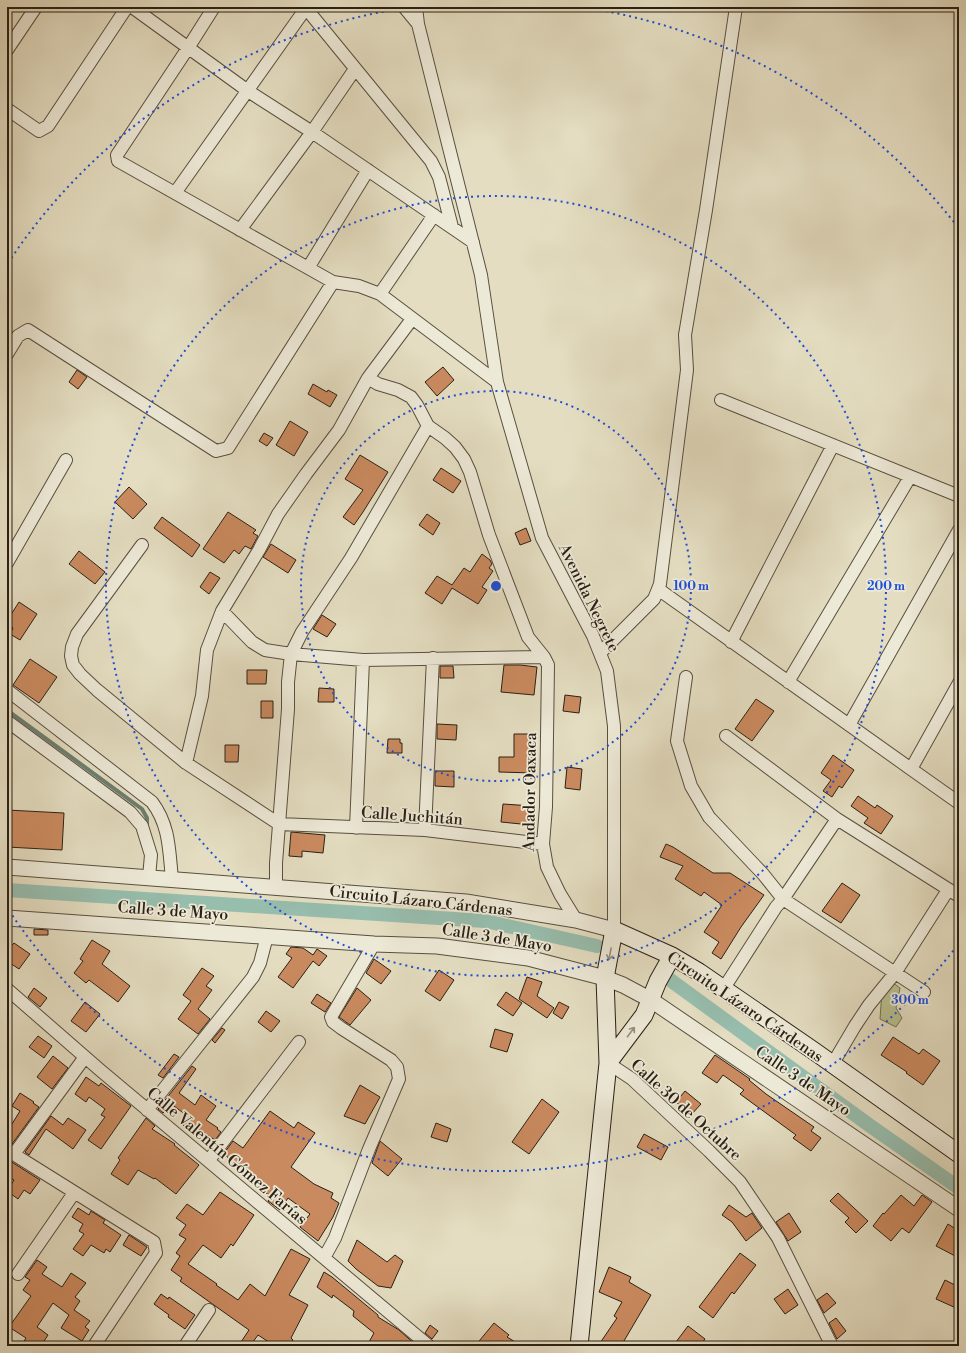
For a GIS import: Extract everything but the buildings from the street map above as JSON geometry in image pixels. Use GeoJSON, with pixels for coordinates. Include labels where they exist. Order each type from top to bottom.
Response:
{"type":"FeatureCollection","features":[{"type":"Feature","properties":{"kind":"main road","name":"Circuito Lázaro Cárdenas"},"geometry":{"type":"LineString","coordinates":[[614,930],[672,956],[724,988],[959,1154]]}},
{"type":"Feature","properties":{"kind":"main road"},"geometry":{"type":"LineString","coordinates":[[579,1346],[608,1063],[605,978],[614,930]]}},
{"type":"Feature","properties":{"kind":"main road"},"geometry":{"type":"LineString","coordinates":[[608,1063],[644,1015],[658,981],[672,956]]}},
{"type":"Feature","properties":{"kind":"street"},"geometry":{"type":"LineString","coordinates":[[7,50],[36,7]]}},
{"type":"Feature","properties":{"kind":"street"},"geometry":{"type":"LineString","coordinates":[[7,109],[39,130],[48,126],[128,7]]}},
{"type":"Feature","properties":{"kind":"street"},"geometry":{"type":"LineString","coordinates":[[132,7],[248,91],[312,132],[473,242]]}},
{"type":"Feature","properties":{"kind":"street"},"geometry":{"type":"LineString","coordinates":[[214,7],[117,155],[118,161],[333,282],[359,286],[380,294],[497,382]]}},
{"type":"Feature","properties":{"kind":"street"},"geometry":{"type":"LineString","coordinates":[[404,7],[418,24]]}},
{"type":"Feature","properties":{"kind":"street","name":"Avenida Negrete"},"geometry":{"type":"LineString","coordinates":[[416,7],[418,24],[481,276],[497,382],[542,538],[593,636],[607,671],[614,726],[614,930]]}},
{"type":"Feature","properties":{"kind":"street"},"geometry":{"type":"LineString","coordinates":[[600,653],[654,599],[660,584],[687,370],[685,335],[706,210],[736,7]]}},
{"type":"Feature","properties":{"kind":"street"},"geometry":{"type":"LineString","coordinates":[[175,193],[305,8],[431,161],[439,177],[452,227]]}},
{"type":"Feature","properties":{"kind":"street"},"geometry":{"type":"LineString","coordinates":[[240,230],[312,132],[355,69]]}},
{"type":"Feature","properties":{"kind":"street"},"geometry":{"type":"LineString","coordinates":[[308,268],[368,170]]}},
{"type":"Feature","properties":{"kind":"street"},"geometry":{"type":"LineString","coordinates":[[380,294],[434,215]]}},
{"type":"Feature","properties":{"kind":"street"},"geometry":{"type":"LineString","coordinates":[[7,354],[18,336],[28,330],[216,451],[228,448],[333,282]]}},
{"type":"Feature","properties":{"kind":"street"},"geometry":{"type":"LineString","coordinates":[[186,763],[202,696],[207,650],[222,611],[259,550],[278,514],[339,430],[368,378],[412,319]]}},
{"type":"Feature","properties":{"kind":"street"},"geometry":{"type":"LineString","coordinates":[[368,378],[378,384],[398,390],[411,397],[428,426],[445,438],[464,459],[470,472],[489,535],[528,637],[544,657]]}},
{"type":"Feature","properties":{"kind":"street"},"geometry":{"type":"LineString","coordinates":[[721,400],[959,496]]}},
{"type":"Feature","properties":{"kind":"street"},"geometry":{"type":"LineString","coordinates":[[276,887],[276,863],[291,654],[302,632],[351,558],[428,426]]}},
{"type":"Feature","properties":{"kind":"street"},"geometry":{"type":"LineString","coordinates":[[731,642],[833,445]]}},
{"type":"Feature","properties":{"kind":"street"},"geometry":{"type":"LineString","coordinates":[[7,563],[66,460]]}},
{"type":"Feature","properties":{"kind":"street"},"geometry":{"type":"LineString","coordinates":[[788,682],[910,477]]}},
{"type":"Feature","properties":{"kind":"street"},"geometry":{"type":"LineString","coordinates":[[849,725],[959,530]]}},
{"type":"Feature","properties":{"kind":"street"},"geometry":{"type":"LineString","coordinates":[[142,545],[77,634],[72,646],[71,656],[73,665],[97,690],[186,763],[279,824]]}},
{"type":"Feature","properties":{"kind":"street"},"geometry":{"type":"LineString","coordinates":[[658,589],[959,803]]}},
{"type":"Feature","properties":{"kind":"street"},"geometry":{"type":"LineString","coordinates":[[222,611],[252,642],[264,650],[291,654],[363,660],[544,657]]}},
{"type":"Feature","properties":{"kind":"street","name":"Andador Oaxaca"},"geometry":{"type":"LineString","coordinates":[[544,657],[548,665],[548,673],[546,807],[543,844],[547,867],[560,894],[576,920]]}},
{"type":"Feature","properties":{"kind":"street"},"geometry":{"type":"LineString","coordinates":[[425,830],[433,658]]}},
{"type":"Feature","properties":{"kind":"street"},"geometry":{"type":"LineString","coordinates":[[356,828],[363,660]]}},
{"type":"Feature","properties":{"kind":"street"},"geometry":{"type":"LineString","coordinates":[[686,677],[677,741],[691,786],[709,817],[763,874],[783,899],[924,992]]}},
{"type":"Feature","properties":{"kind":"street"},"geometry":{"type":"LineString","coordinates":[[911,769],[959,683]]}},
{"type":"Feature","properties":{"kind":"street"},"geometry":{"type":"LineString","coordinates":[[7,690],[152,802],[164,821],[168,840],[172,880]]}},
{"type":"Feature","properties":{"kind":"street"},"geometry":{"type":"LineString","coordinates":[[7,721],[130,812],[142,826],[151,855],[149,877]]}},
{"type":"Feature","properties":{"kind":"street"},"geometry":{"type":"LineString","coordinates":[[726,736],[837,819],[959,896]]}},
{"type":"Feature","properties":{"kind":"street"},"geometry":{"type":"LineString","coordinates":[[724,988],[776,907],[837,819]]}},
{"type":"Feature","properties":{"kind":"street","name":"Calle Juchitán"},"geometry":{"type":"LineString","coordinates":[[279,824],[425,830],[543,844]]}},
{"type":"Feature","properties":{"kind":"street","name":"Circuito Lázaro Cárdenas"},"geometry":{"type":"LineString","coordinates":[[7,867],[466,902],[576,920],[614,930]]}},
{"type":"Feature","properties":{"kind":"street"},"geometry":{"type":"LineString","coordinates":[[832,1065],[855,1026],[869,1005],[895,973],[948,890]]}},
{"type":"Feature","properties":{"kind":"street","name":"Calle 3 de Mayo"},"geometry":{"type":"LineString","coordinates":[[7,918],[374,944],[437,946],[528,958],[605,978],[623,985],[651,1000],[959,1209]]}},
{"type":"Feature","properties":{"kind":"street"},"geometry":{"type":"LineString","coordinates":[[147,1110],[253,977],[260,963],[267,936]]}},
{"type":"Feature","properties":{"kind":"street"},"geometry":{"type":"LineString","coordinates":[[324,1258],[335,1238],[369,1149],[399,1079],[397,1067],[391,1060],[341,1028],[333,1022],[331,1017],[374,944]]}},
{"type":"Feature","properties":{"kind":"street","name":"Calle Valentín Gómez Farías"},"geometry":{"type":"LineString","coordinates":[[7,989],[147,1110],[209,1160],[429,1346]]}},
{"type":"Feature","properties":{"kind":"street"},"geometry":{"type":"LineString","coordinates":[[209,1160],[299,1042]]}},
{"type":"Feature","properties":{"kind":"street"},"geometry":{"type":"LineString","coordinates":[[85,1057],[10,1152],[154,1242],[156,1253],[94,1346]]}},
{"type":"Feature","properties":{"kind":"street","name":"Calle 30 de Octubre"},"geometry":{"type":"LineString","coordinates":[[608,1063],[632,1079],[740,1182],[778,1238],[832,1346]]}},
{"type":"Feature","properties":{"kind":"street"},"geometry":{"type":"LineString","coordinates":[[18,1274],[74,1193]]}},
{"type":"Feature","properties":{"kind":"street"},"geometry":{"type":"LineString","coordinates":[[186,1346],[208,1310]]}},
{"type":"Feature","properties":{"kind":"green space"},"geometry":{"type":"Polygon","coordinates":[[[892,982],[900,988],[896,1008],[902,1018],[896,1027],[880,1019],[882,990],[892,982]]]}},
{"type":"Feature","properties":{"kind":"waterway"},"geometry":{"type":"LineString","coordinates":[[7,710],[142,809],[147,818],[147,827]]}},
{"type":"Feature","properties":{"kind":"waterway"},"geometry":{"type":"LineString","coordinates":[[7,890],[485,921],[597,946]]}},
{"type":"Feature","properties":{"kind":"waterway"},"geometry":{"type":"LineString","coordinates":[[662,974],[869,1125],[959,1188]]}}]}
